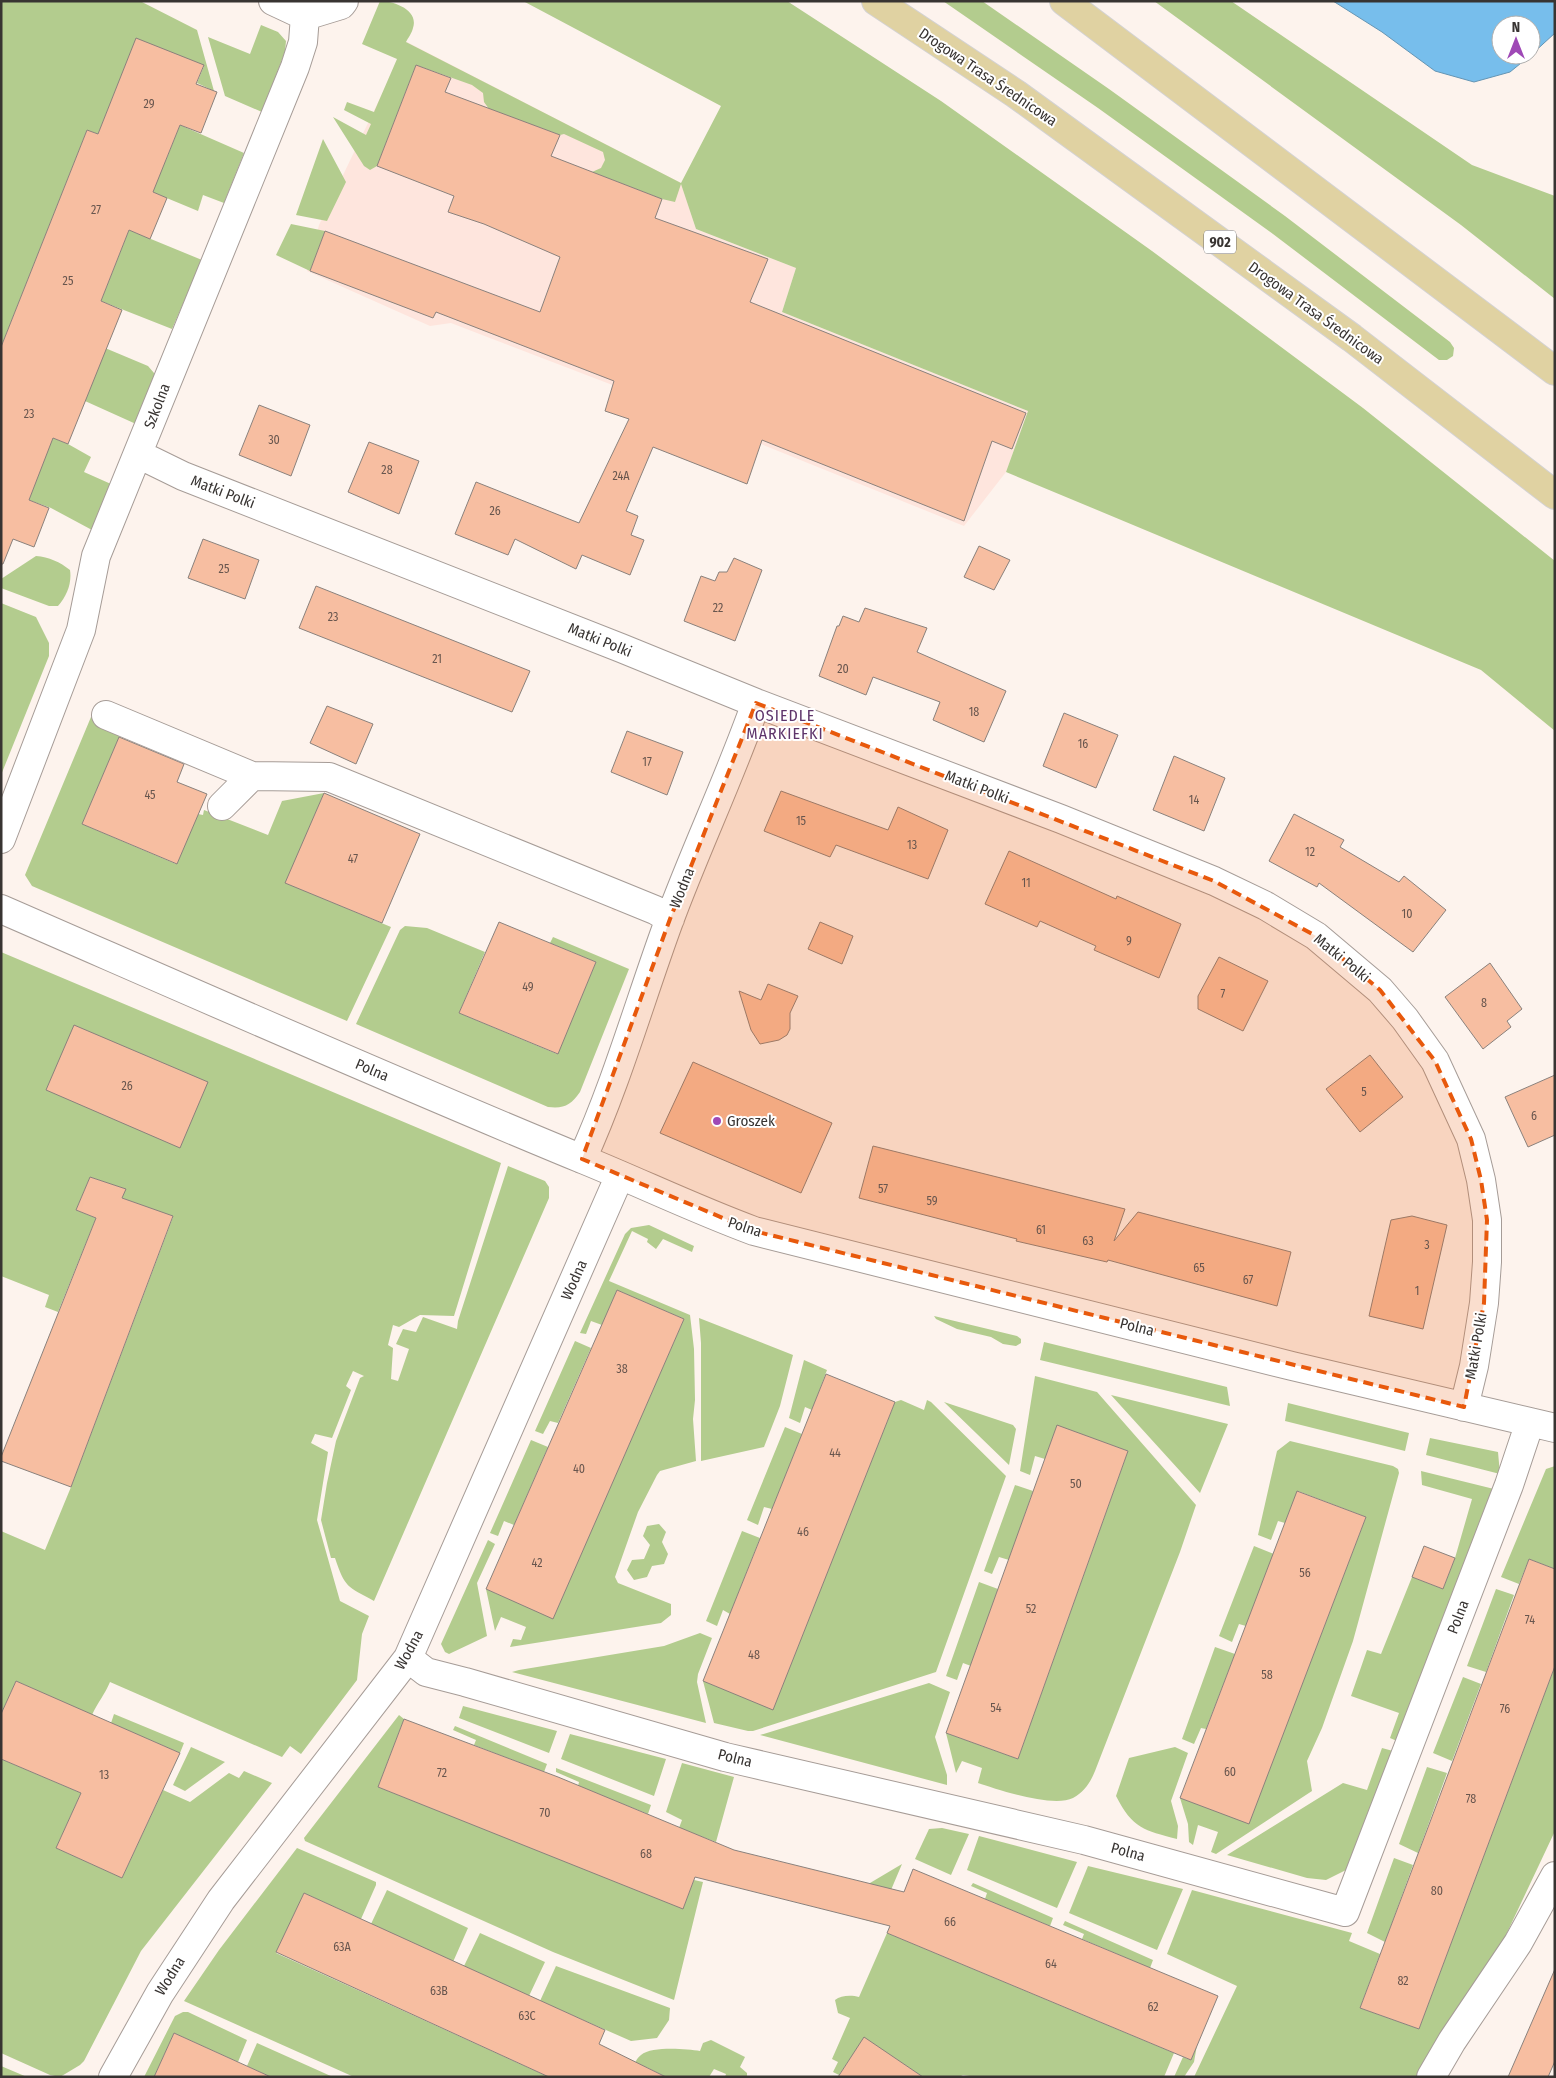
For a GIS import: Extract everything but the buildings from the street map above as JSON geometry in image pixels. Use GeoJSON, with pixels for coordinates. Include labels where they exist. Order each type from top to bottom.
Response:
{"type":"FeatureCollection","features":[{"type":"Feature","properties":{"kind":"main road","name":"Drogowa Trasa Średnicowa"},"geometry":{"type":"LineString","coordinates":[[876,1],[1016,94],[1336,326],[1555,495]]}},
{"type":"Feature","properties":{"kind":"main road"},"geometry":{"type":"LineString","coordinates":[[1064,1],[1555,371]]}},
{"type":"Feature","properties":{"kind":"street"},"geometry":{"type":"LineString","coordinates":[[273,1],[304,16],[341,5],[344,1]]}},
{"type":"Feature","properties":{"kind":"street","name":"Szkolna"},"geometry":{"type":"LineString","coordinates":[[1,839],[81,630],[96,556],[295,67],[303,42],[304,16]]}},
{"type":"Feature","properties":{"kind":"street","name":"Matki Polki"},"geometry":{"type":"LineString","coordinates":[[138,454],[182,476],[612,644],[756,703],[1061,819],[1214,880],[1266,906],[1316,936],[1380,990],[1405,1019],[1435,1061],[1471,1139],[1481,1180],[1487,1220],[1486,1278],[1474,1366],[1464,1407]]}},
{"type":"Feature","properties":{"kind":"street","name":"Wodna"},"geometry":{"type":"LineString","coordinates":[[582,1159],[597,1126],[670,919],[756,703]]}},
{"type":"Feature","properties":{"kind":"street"},"geometry":{"type":"LineString","coordinates":[[106,715],[252,776],[329,777],[655,910],[670,919]]}},
{"type":"Feature","properties":{"kind":"street"},"geometry":{"type":"LineString","coordinates":[[222,806],[252,776]]}},
{"type":"Feature","properties":{"kind":"street","name":"Polna"},"geometry":{"type":"LineString","coordinates":[[1,910],[716,1217],[754,1231],[1292,1366],[1542,1425],[1509,1485],[1345,1912],[1084,1840],[725,1757],[426,1672],[408,1658]]}},
{"type":"Feature","properties":{"kind":"street","name":"Wodna"},"geometry":{"type":"LineString","coordinates":[[114,2077],[160,1993],[216,1907],[408,1658],[620,1175]]}},
{"type":"Feature","properties":{"kind":"street"},"geometry":{"type":"LineString","coordinates":[[1431,2077],[1452,2041],[1518,1943],[1555,1876]]}},
{"type":"Feature","properties":{"kind":"highlighted area"},"geometry":{"type":"Polygon","coordinates":[[[756,703],[1214,881],[1316,936],[1380,990],[1435,1061],[1471,1139],[1481,1180],[1487,1220],[1484,1303],[1464,1407],[754,1231],[582,1159],[670,919],[756,703]]]}},
{"type":"Feature","properties":{"kind":"shaded area"},"geometry":{"type":"Polygon","coordinates":[[[407,42],[681,183],[696,229],[796,268],[782,312],[1028,411],[1006,472],[964,526],[649,399],[451,323],[430,326],[307,271],[319,225],[407,42]]]}},
{"type":"Feature","properties":{"kind":"green space"},"geometry":{"type":"Polygon","coordinates":[[[1,1],[140,1],[197,30],[214,91],[197,83],[204,66],[136,39],[98,134],[87,130],[1,347],[1,1]]]}},
{"type":"Feature","properties":{"kind":"green space"},"geometry":{"type":"Polygon","coordinates":[[[380,1],[398,5],[412,16],[413,28],[406,42],[681,183],[721,106],[523,1],[787,1],[941,101],[1152,251],[1363,408],[1555,561],[1555,731],[1481,670],[1006,472],[1028,411],[782,312],[796,268],[696,229],[681,184],[675,202],[662,199],[592,172],[601,168],[605,160],[603,152],[564,134],[560,135],[489,109],[484,102],[483,93],[472,85],[416,65],[377,166],[370,170],[364,166],[333,117],[366,135],[371,124],[344,110],[347,102],[374,112],[397,59],[362,44],[380,1]]]}},
{"type":"Feature","properties":{"kind":"green space"},"geometry":{"type":"Polygon","coordinates":[[[943,1],[982,1],[1109,89],[1285,216],[1450,342],[1454,348],[1453,356],[1447,360],[1439,360],[1273,234],[1098,108],[943,1]]]}},
{"type":"Feature","properties":{"kind":"green space"},"geometry":{"type":"Polygon","coordinates":[[[1154,1],[1231,1],[1472,165],[1555,196],[1555,299],[1461,225],[1154,1]]]}},
{"type":"Feature","properties":{"kind":"green space"},"geometry":{"type":"Polygon","coordinates":[[[261,25],[278,32],[286,41],[285,52],[262,112],[225,96],[208,37],[250,54],[261,25]]]}},
{"type":"Feature","properties":{"kind":"green space"},"geometry":{"type":"Polygon","coordinates":[[[180,125],[244,153],[224,203],[203,195],[198,211],[145,189],[166,160],[180,125]]]}},
{"type":"Feature","properties":{"kind":"green space"},"geometry":{"type":"Polygon","coordinates":[[[323,139],[346,182],[327,221],[296,215],[323,139]]]}},
{"type":"Feature","properties":{"kind":"green space"},"geometry":{"type":"Polygon","coordinates":[[[291,224],[325,231],[310,271],[276,255],[291,224]]]}},
{"type":"Feature","properties":{"kind":"green space"},"geometry":{"type":"Polygon","coordinates":[[[129,230],[202,260],[172,329],[101,301],[129,230]]]}},
{"type":"Feature","properties":{"kind":"green space"},"geometry":{"type":"Polygon","coordinates":[[[86,340],[148,366],[154,373],[154,382],[136,424],[85,401],[86,340]]]}},
{"type":"Feature","properties":{"kind":"green space"},"geometry":{"type":"Polygon","coordinates":[[[48,436],[68,444],[91,457],[84,472],[111,484],[92,530],[51,508],[29,500],[48,436]]]}},
{"type":"Feature","properties":{"kind":"green space"},"geometry":{"type":"Polygon","coordinates":[[[36,556],[54,560],[70,570],[68,589],[58,606],[49,606],[1,588],[1,579],[36,556]]]}},
{"type":"Feature","properties":{"kind":"green space"},"geometry":{"type":"Polygon","coordinates":[[[1,603],[36,617],[49,643],[49,656],[1,775],[1,603]]]}},
{"type":"Feature","properties":{"kind":"green space"},"geometry":{"type":"Polygon","coordinates":[[[91,717],[160,746],[158,752],[120,735],[82,824],[176,864],[198,814],[203,815],[204,810],[268,835],[282,801],[324,793],[286,883],[391,927],[347,1021],[32,886],[25,875],[91,717]]]}},
{"type":"Feature","properties":{"kind":"green space"},"geometry":{"type":"Polygon","coordinates":[[[405,926],[427,928],[485,952],[459,1013],[557,1054],[596,962],[550,943],[553,937],[629,969],[580,1092],[573,1100],[563,1107],[548,1107],[356,1024],[400,930],[405,926]]]}},
{"type":"Feature","properties":{"kind":"green space"},"geometry":{"type":"Polygon","coordinates":[[[1,952],[501,1163],[454,1316],[420,1315],[399,1327],[393,1325],[388,1345],[393,1348],[391,1379],[398,1381],[409,1349],[396,1344],[403,1329],[416,1332],[423,1317],[457,1329],[508,1166],[545,1181],[549,1187],[549,1198],[374,1601],[352,1589],[345,1581],[335,1558],[331,1558],[321,1520],[336,1441],[360,1378],[364,1376],[353,1371],[346,1386],[351,1390],[332,1438],[315,1434],[311,1443],[328,1452],[317,1520],[340,1601],[369,1616],[362,1634],[357,1680],[301,1754],[290,1746],[282,1757],[110,1682],[92,1715],[16,1681],[1,1714],[1,1531],[45,1550],[71,1487],[173,1217],[122,1198],[125,1189],[90,1177],[76,1210],[96,1218],[58,1312],[45,1307],[49,1295],[1,1276],[1,952]]]}},
{"type":"Feature","properties":{"kind":"green space"},"geometry":{"type":"Polygon","coordinates":[[[649,1225],[694,1246],[692,1252],[663,1239],[656,1249],[647,1242],[648,1239],[632,1231],[609,1281],[690,1315],[694,1349],[695,1400],[693,1419],[696,1461],[660,1471],[657,1475],[638,1512],[615,1577],[618,1583],[671,1604],[671,1615],[661,1623],[510,1647],[513,1639],[521,1640],[526,1627],[501,1617],[495,1631],[486,1589],[553,1618],[684,1319],[617,1290],[602,1325],[591,1321],[586,1334],[580,1333],[625,1234],[631,1228],[649,1225]]]}},
{"type":"Feature","properties":{"kind":"green space"},"geometry":{"type":"Polygon","coordinates":[[[934,1316],[1017,1336],[1021,1339],[1021,1343],[1016,1346],[1003,1344],[991,1337],[957,1329],[936,1319],[934,1316]]]}},
{"type":"Feature","properties":{"kind":"green space"},"geometry":{"type":"Polygon","coordinates":[[[699,1318],[793,1355],[780,1406],[764,1447],[701,1461],[701,1343],[699,1318]]]}},
{"type":"Feature","properties":{"kind":"green space"},"geometry":{"type":"Polygon","coordinates":[[[575,1341],[591,1348],[558,1423],[550,1421],[543,1434],[535,1431],[575,1341]]]}},
{"type":"Feature","properties":{"kind":"green space"},"geometry":{"type":"Polygon","coordinates":[[[1044,1342],[1227,1387],[1230,1406],[1040,1360],[1044,1342]]]}},
{"type":"Feature","properties":{"kind":"green space"},"geometry":{"type":"Polygon","coordinates":[[[804,1360],[827,1370],[812,1410],[805,1407],[800,1423],[789,1418],[804,1360]]]}},
{"type":"Feature","properties":{"kind":"green space"},"geometry":{"type":"Polygon","coordinates":[[[1035,1376],[1097,1392],[1196,1505],[1180,1552],[1093,1775],[1081,1793],[1064,1801],[1026,1797],[978,1783],[982,1768],[962,1761],[956,1773],[946,1733],[1018,1759],[1128,1451],[1057,1426],[1045,1459],[1035,1456],[1030,1475],[1020,1471],[1035,1376]]]}},
{"type":"Feature","properties":{"kind":"green space"},"geometry":{"type":"Polygon","coordinates":[[[1111,1395],[1228,1424],[1200,1493],[1111,1395]]]}},
{"type":"Feature","properties":{"kind":"green space"},"geometry":{"type":"Polygon","coordinates":[[[901,1400],[924,1410],[927,1400],[931,1402],[1006,1476],[936,1672],[753,1731],[714,1723],[703,1681],[773,1709],[895,1402],[901,1400]]]}},
{"type":"Feature","properties":{"kind":"green space"},"geometry":{"type":"Polygon","coordinates":[[[944,1402],[1013,1425],[1016,1429],[1009,1465],[944,1402]]]}},
{"type":"Feature","properties":{"kind":"green space"},"geometry":{"type":"Polygon","coordinates":[[[1288,1403],[1409,1433],[1405,1451],[1285,1421],[1288,1403]]]}},
{"type":"Feature","properties":{"kind":"green space"},"geometry":{"type":"Polygon","coordinates":[[[785,1427],[802,1434],[772,1509],[764,1507],[758,1525],[747,1520],[785,1427]]]}},
{"type":"Feature","properties":{"kind":"green space"},"geometry":{"type":"Polygon","coordinates":[[[1430,1438],[1498,1452],[1500,1474],[1426,1455],[1430,1438]]]}},
{"type":"Feature","properties":{"kind":"green space"},"geometry":{"type":"Polygon","coordinates":[[[531,1440],[548,1447],[514,1525],[504,1521],[498,1536],[490,1533],[531,1440]]]}},
{"type":"Feature","properties":{"kind":"green space"},"geometry":{"type":"Polygon","coordinates":[[[1290,1441],[1393,1466],[1398,1469],[1399,1473],[1353,1641],[1322,1728],[1307,1761],[1312,1791],[1216,1854],[1211,1852],[1218,1832],[1198,1825],[1193,1845],[1189,1842],[1188,1824],[1180,1798],[1249,1823],[1366,1517],[1298,1491],[1285,1523],[1278,1521],[1271,1540],[1258,1535],[1277,1451],[1290,1441]]]}},
{"type":"Feature","properties":{"kind":"green space"},"geometry":{"type":"Polygon","coordinates":[[[1555,1466],[1555,1569],[1529,1559],[1519,1584],[1501,1577],[1546,1469],[1555,1466]]]}},
{"type":"Feature","properties":{"kind":"green space"},"geometry":{"type":"Polygon","coordinates":[[[1421,1471],[1494,1489],[1397,1741],[1390,1738],[1399,1713],[1351,1696],[1367,1650],[1381,1654],[1412,1577],[1443,1589],[1455,1558],[1472,1499],[1422,1485],[1421,1471]]]}},
{"type":"Feature","properties":{"kind":"green space"},"geometry":{"type":"Polygon","coordinates":[[[1015,1485],[1033,1491],[1009,1560],[999,1557],[992,1574],[984,1571],[1015,1485]]]}},
{"type":"Feature","properties":{"kind":"green space"},"geometry":{"type":"Polygon","coordinates":[[[659,1524],[666,1532],[662,1542],[668,1554],[664,1564],[652,1566],[647,1577],[634,1580],[627,1570],[632,1560],[644,1559],[650,1545],[643,1536],[647,1526],[659,1524]]]}},
{"type":"Feature","properties":{"kind":"green space"},"geometry":{"type":"Polygon","coordinates":[[[742,1531],[760,1538],[730,1614],[723,1610],[717,1626],[706,1621],[742,1531]]]}},
{"type":"Feature","properties":{"kind":"green space"},"geometry":{"type":"Polygon","coordinates":[[[488,1540],[495,1544],[477,1583],[487,1636],[449,1654],[445,1652],[441,1644],[488,1540]]]}},
{"type":"Feature","properties":{"kind":"green space"},"geometry":{"type":"Polygon","coordinates":[[[1254,1546],[1274,1554],[1246,1626],[1239,1624],[1232,1642],[1219,1636],[1254,1546]]]}},
{"type":"Feature","properties":{"kind":"green space"},"geometry":{"type":"Polygon","coordinates":[[[979,1582],[998,1589],[971,1666],[963,1663],[957,1680],[946,1676],[979,1582]]]}},
{"type":"Feature","properties":{"kind":"green space"},"geometry":{"type":"Polygon","coordinates":[[[1496,1589],[1514,1595],[1486,1672],[1467,1666],[1496,1589]]]}},
{"type":"Feature","properties":{"kind":"green space"},"geometry":{"type":"Polygon","coordinates":[[[700,1633],[712,1638],[698,1674],[697,1682],[706,1723],[512,1672],[664,1646],[700,1633]]]}},
{"type":"Feature","properties":{"kind":"green space"},"geometry":{"type":"Polygon","coordinates":[[[1215,1647],[1235,1654],[1206,1729],[1201,1728],[1194,1744],[1182,1739],[1215,1647]]]}},
{"type":"Feature","properties":{"kind":"green space"},"geometry":{"type":"Polygon","coordinates":[[[1555,1666],[1555,1831],[1496,1956],[1419,2077],[1194,2077],[1237,1986],[1167,1954],[1192,1890],[1352,1933],[1349,1941],[1380,1954],[1360,2008],[1419,2029],[1555,1666]]]}},
{"type":"Feature","properties":{"kind":"green space"},"geometry":{"type":"Polygon","coordinates":[[[1463,1677],[1481,1684],[1452,1761],[1433,1753],[1463,1677]]]}},
{"type":"Feature","properties":{"kind":"green space"},"geometry":{"type":"Polygon","coordinates":[[[929,1683],[950,1692],[935,1737],[947,1775],[947,1785],[760,1735],[929,1683]]]}},
{"type":"Feature","properties":{"kind":"green space"},"geometry":{"type":"Polygon","coordinates":[[[463,1706],[557,1731],[549,1753],[459,1718],[463,1706]]]}},
{"type":"Feature","properties":{"kind":"green space"},"geometry":{"type":"Polygon","coordinates":[[[114,1714],[184,1743],[180,1753],[111,1723],[114,1714]]]}},
{"type":"Feature","properties":{"kind":"green space"},"geometry":{"type":"Polygon","coordinates":[[[399,1715],[404,1719],[378,1787],[683,1908],[694,1880],[703,1882],[674,2000],[553,1952],[305,1841],[304,1838],[399,1715]]]}},
{"type":"Feature","properties":{"kind":"green space"},"geometry":{"type":"Polygon","coordinates":[[[455,1726],[547,1764],[544,1772],[474,1745],[476,1740],[453,1730],[455,1726]]]}},
{"type":"Feature","properties":{"kind":"green space"},"geometry":{"type":"Polygon","coordinates":[[[570,1734],[666,1759],[654,1796],[561,1759],[570,1734]]]}},
{"type":"Feature","properties":{"kind":"green space"},"geometry":{"type":"Polygon","coordinates":[[[191,1747],[225,1762],[185,1791],[173,1785],[191,1747]]]}},
{"type":"Feature","properties":{"kind":"green space"},"geometry":{"type":"Polygon","coordinates":[[[1175,1747],[1188,1753],[1171,1801],[1178,1826],[1177,1839],[1148,1830],[1134,1822],[1116,1796],[1129,1758],[1175,1747]]]}},
{"type":"Feature","properties":{"kind":"green space"},"geometry":{"type":"Polygon","coordinates":[[[1382,1748],[1393,1751],[1348,1869],[1326,1880],[1307,1878],[1227,1855],[1343,1783],[1367,1790],[1382,1748]]]}},
{"type":"Feature","properties":{"kind":"green space"},"geometry":{"type":"Polygon","coordinates":[[[1,1759],[81,1793],[56,1848],[122,1878],[163,1790],[190,1802],[229,1773],[239,1778],[244,1771],[272,1783],[141,1951],[84,2061],[60,2077],[50,2075],[1,2053],[1,1759]]]}},
{"type":"Feature","properties":{"kind":"green space"},"geometry":{"type":"Polygon","coordinates":[[[682,1763],[734,1777],[716,1842],[679,1828],[682,1820],[666,1812],[682,1763]]]}},
{"type":"Feature","properties":{"kind":"green space"},"geometry":{"type":"Polygon","coordinates":[[[1427,1767],[1447,1773],[1418,1853],[1399,1844],[1427,1767]]]}},
{"type":"Feature","properties":{"kind":"green space"},"geometry":{"type":"Polygon","coordinates":[[[556,1768],[651,1805],[648,1814],[578,1786],[579,1782],[556,1772],[556,1768]]]}},
{"type":"Feature","properties":{"kind":"green space"},"geometry":{"type":"Polygon","coordinates":[[[942,1828],[969,1834],[951,1875],[915,1859],[929,1829],[942,1828]]]}},
{"type":"Feature","properties":{"kind":"green space"},"geometry":{"type":"Polygon","coordinates":[[[979,1836],[1077,1862],[1057,1908],[967,1870],[979,1836]]]}},
{"type":"Feature","properties":{"kind":"green space"},"geometry":{"type":"Polygon","coordinates":[[[297,1848],[376,1882],[376,1885],[361,1919],[304,1893],[276,1953],[549,2077],[354,2077],[184,2001],[219,1950],[297,1848]]]}},
{"type":"Feature","properties":{"kind":"green space"},"geometry":{"type":"Polygon","coordinates":[[[1394,1858],[1413,1865],[1385,1942],[1367,1933],[1394,1858]]]}},
{"type":"Feature","properties":{"kind":"green space"},"geometry":{"type":"Polygon","coordinates":[[[902,1864],[877,1923],[862,1919],[870,1883],[902,1864]]]}},
{"type":"Feature","properties":{"kind":"green space"},"geometry":{"type":"Polygon","coordinates":[[[1088,1866],[1183,1889],[1157,1950],[1069,1913],[1088,1866]]]}},
{"type":"Feature","properties":{"kind":"green space"},"geometry":{"type":"Polygon","coordinates":[[[973,1883],[1053,1918],[1050,1926],[985,1899],[987,1893],[971,1886],[973,1883]]]}},
{"type":"Feature","properties":{"kind":"green space"},"geometry":{"type":"Polygon","coordinates":[[[387,1890],[468,1928],[453,1962],[371,1924],[387,1890]]]}},
{"type":"Feature","properties":{"kind":"green space"},"geometry":{"type":"Polygon","coordinates":[[[1065,1921],[1153,1960],[1150,1968],[1082,1939],[1084,1934],[1063,1925],[1065,1921]]]}},
{"type":"Feature","properties":{"kind":"green space"},"geometry":{"type":"Polygon","coordinates":[[[480,1933],[545,1962],[529,1996],[464,1966],[480,1933]]]}},
{"type":"Feature","properties":{"kind":"green space"},"geometry":{"type":"Polygon","coordinates":[[[887,1933],[1174,2053],[1164,2077],[976,2077],[963,2075],[959,2077],[923,2077],[864,2038],[839,2075],[833,2072],[838,2062],[832,2059],[850,2018],[838,2013],[835,2000],[847,1996],[859,1997],[887,1933]]]}},
{"type":"Feature","properties":{"kind":"green space"},"geometry":{"type":"Polygon","coordinates":[[[556,1966],[670,2008],[669,2020],[657,2038],[631,2041],[540,2001],[556,1966]]]}},
{"type":"Feature","properties":{"kind":"green space"},"geometry":{"type":"Polygon","coordinates":[[[188,2012],[247,2040],[238,2062],[174,2033],[154,2077],[144,2077],[175,2016],[188,2012]]]}},
{"type":"Feature","properties":{"kind":"green space"},"geometry":{"type":"Polygon","coordinates":[[[711,2040],[745,2057],[740,2067],[747,2073],[747,2077],[725,2077],[726,2074],[714,2069],[709,2077],[666,2077],[646,2067],[640,2077],[633,2069],[638,2058],[646,2052],[669,2049],[700,2051],[703,2043],[711,2040]]]}},
{"type":"Feature","properties":{"kind":"green space"},"geometry":{"type":"Polygon","coordinates":[[[257,2043],[333,2077],[271,2077],[247,2066],[257,2043]]]}},
{"type":"Feature","properties":{"kind":"green space"},"geometry":{"type":"Polygon","coordinates":[[[1197,2045],[1194,2062],[1184,2077],[1174,2077],[1183,2057],[1191,2060],[1197,2045]]]}},
{"type":"Feature","properties":{"kind":"green space"},"geometry":{"type":"Polygon","coordinates":[[[1,2066],[27,2077],[1,2077],[1,2066]]]}},
{"type":"Feature","properties":{"kind":"water"},"geometry":{"type":"Polygon","coordinates":[[[1333,1],[1555,1],[1555,33],[1541,46],[1541,15],[1491,15],[1491,65],[1519,65],[1510,72],[1474,82],[1435,71],[1382,32],[1333,1]]]}},
{"type":"Feature","properties":{"kind":"place","name":"Groszek"},"geometry":{"type":"Point","coordinates":[717,1121]}},
{"type":"Feature","properties":{"kind":"district","name":"OSIEDLE MARKIEFKI"},"geometry":{"type":"Point","coordinates":[785,724]}}]}
